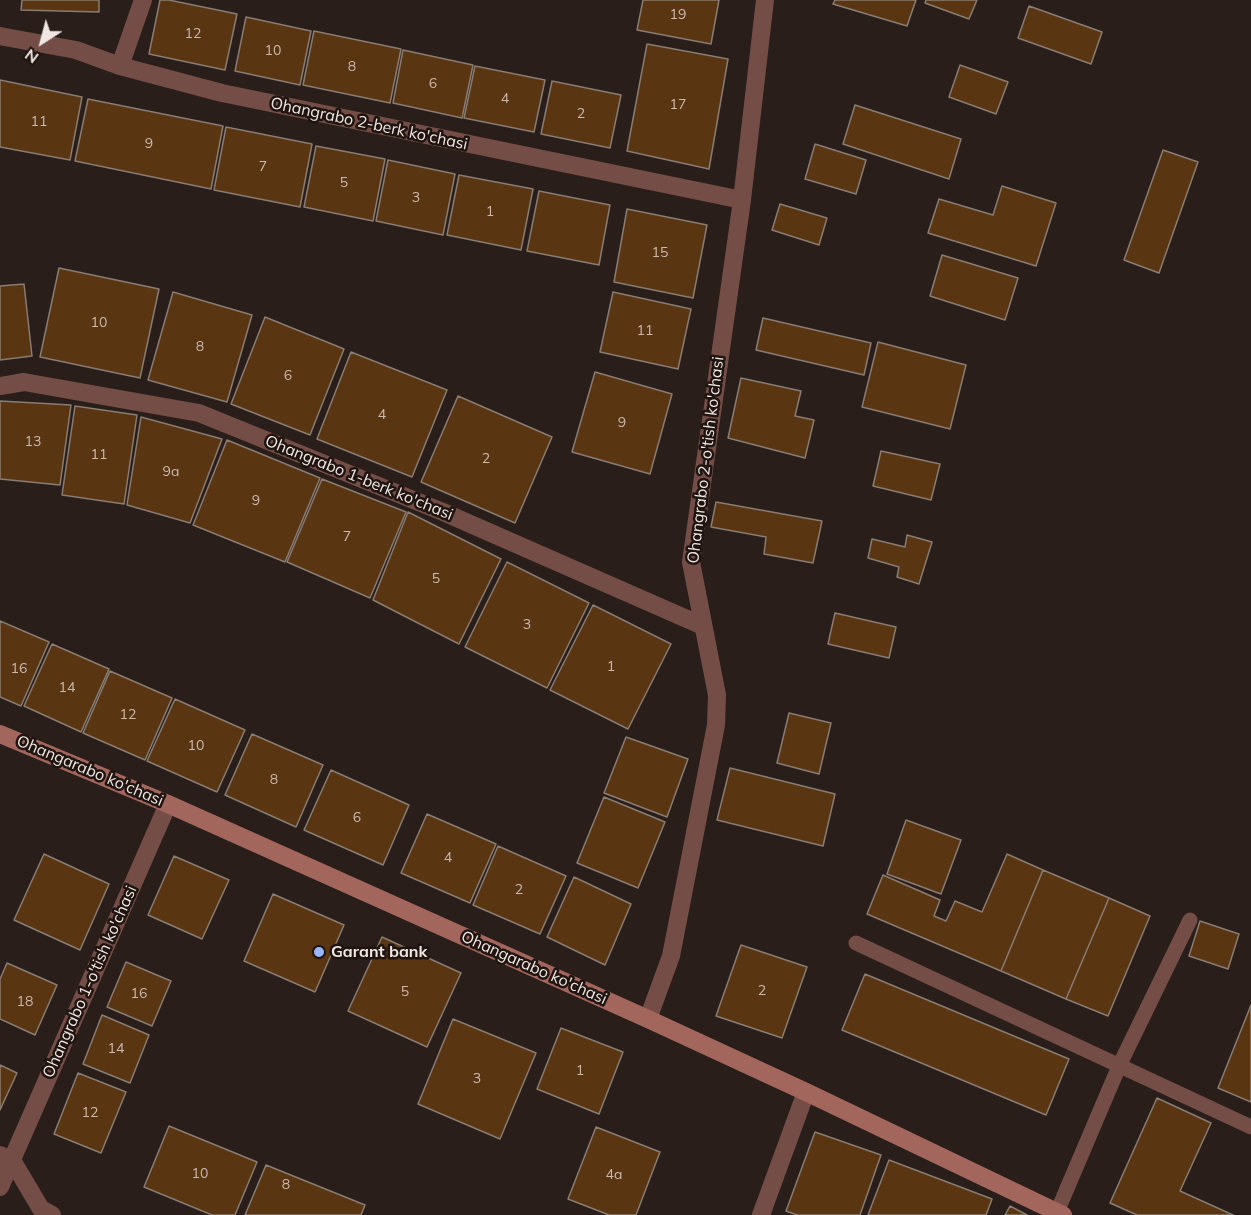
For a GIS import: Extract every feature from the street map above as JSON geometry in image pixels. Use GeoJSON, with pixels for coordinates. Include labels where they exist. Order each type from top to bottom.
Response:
{"type":"FeatureCollection","features":[{"type":"Feature","properties":{"kind":"street"},"geometry":{"type":"LineString","coordinates":[[120,66],[143,0]]}},
{"type":"Feature","properties":{"kind":"street","name":"Ohangrabo 2-o'tish ko'chasi"},"geometry":{"type":"LineString","coordinates":[[648,1019],[671,956],[716,725],[717,695],[690,562],[742,200],[765,0]]}},
{"type":"Feature","properties":{"kind":"street","name":"Ohangrabo 2-berk ko'chasi"},"geometry":{"type":"LineString","coordinates":[[0,36],[76,50],[120,66],[222,93],[742,200]]}},
{"type":"Feature","properties":{"kind":"street","name":"Ohangrabo 1-berk ko'chasi"},"geometry":{"type":"LineString","coordinates":[[0,386],[24,382],[200,413],[443,512],[703,626]]}},
{"type":"Feature","properties":{"kind":"street","name":"Ohangarabo ko'chasi"},"geometry":{"type":"LineString","coordinates":[[0,734],[168,804],[648,1019],[1060,1214]]}},
{"type":"Feature","properties":{"kind":"street","name":"Ohangrabo 1-o'tish ko'chasi"},"geometry":{"type":"LineString","coordinates":[[0,1187],[6,1158],[168,804]]}},
{"type":"Feature","properties":{"kind":"street"},"geometry":{"type":"LineString","coordinates":[[761,1215],[806,1092]]}},
{"type":"Feature","properties":{"kind":"street"},"geometry":{"type":"LineString","coordinates":[[6,1158],[41,1209],[52,1215]]}},
{"type":"Feature","properties":{"kind":"lane"},"geometry":{"type":"LineString","coordinates":[[1060,1214],[1120,1064],[1190,920]]}},
{"type":"Feature","properties":{"kind":"lane"},"geometry":{"type":"LineString","coordinates":[[856,943],[1251,1127]]}},
{"type":"Feature","properties":{"kind":"building"},"geometry":{"type":"Polygon","coordinates":[[[22,0],[99,0],[99,12],[21,10],[22,0]]]}},
{"type":"Feature","properties":{"kind":"building"},"geometry":{"type":"Polygon","coordinates":[[[160,0],[237,14],[225,70],[149,54],[160,0]]]}},
{"type":"Feature","properties":{"kind":"building"},"geometry":{"type":"Polygon","coordinates":[[[643,0],[719,0],[711,44],[637,30],[643,0]]]}},
{"type":"Feature","properties":{"kind":"building"},"geometry":{"type":"Polygon","coordinates":[[[835,0],[916,0],[907,26],[833,4],[835,0]]]}},
{"type":"Feature","properties":{"kind":"building"},"geometry":{"type":"Polygon","coordinates":[[[926,0],[977,0],[969,19],[925,3],[926,0]]]}},
{"type":"Feature","properties":{"kind":"building"},"geometry":{"type":"Polygon","coordinates":[[[1029,6],[1102,32],[1091,64],[1018,38],[1029,6]]]}},
{"type":"Feature","properties":{"kind":"building"},"geometry":{"type":"Polygon","coordinates":[[[246,17],[311,31],[300,85],[235,71],[246,17]]]}},
{"type":"Feature","properties":{"kind":"building"},"geometry":{"type":"Polygon","coordinates":[[[314,31],[401,49],[390,103],[303,85],[314,31]]]}},
{"type":"Feature","properties":{"kind":"building"},"geometry":{"type":"Polygon","coordinates":[[[647,44],[728,59],[709,169],[627,151],[647,44]]]}},
{"type":"Feature","properties":{"kind":"building"},"geometry":{"type":"Polygon","coordinates":[[[403,50],[473,65],[462,118],[393,103],[403,50]]]}},
{"type":"Feature","properties":{"kind":"building"},"geometry":{"type":"Polygon","coordinates":[[[960,65],[1008,82],[996,114],[949,97],[960,65]]]}},
{"type":"Feature","properties":{"kind":"building"},"geometry":{"type":"Polygon","coordinates":[[[475,66],[545,80],[534,132],[464,118],[475,66]]]}},
{"type":"Feature","properties":{"kind":"building"},"geometry":{"type":"Polygon","coordinates":[[[0,80],[82,97],[70,160],[0,147],[0,80]]]}},
{"type":"Feature","properties":{"kind":"building"},"geometry":{"type":"Polygon","coordinates":[[[552,81],[621,95],[610,148],[541,134],[552,81]]]}},
{"type":"Feature","properties":{"kind":"building"},"geometry":{"type":"Polygon","coordinates":[[[88,99],[223,126],[211,189],[75,161],[88,99]]]}},
{"type":"Feature","properties":{"kind":"building"},"geometry":{"type":"Polygon","coordinates":[[[855,105],[961,139],[949,179],[843,144],[855,105]]]}},
{"type":"Feature","properties":{"kind":"building"},"geometry":{"type":"Polygon","coordinates":[[[226,127],[312,144],[300,207],[214,190],[226,127]]]}},
{"type":"Feature","properties":{"kind":"building"},"geometry":{"type":"Polygon","coordinates":[[[815,144],[866,160],[856,194],[805,179],[815,144]]]}},
{"type":"Feature","properties":{"kind":"building"},"geometry":{"type":"Polygon","coordinates":[[[316,146],[385,159],[373,221],[304,207],[316,146]]]}},
{"type":"Feature","properties":{"kind":"building"},"geometry":{"type":"Polygon","coordinates":[[[1163,150],[1198,162],[1159,273],[1124,260],[1163,150]]]}},
{"type":"Feature","properties":{"kind":"building"},"geometry":{"type":"Polygon","coordinates":[[[388,160],[455,174],[443,235],[376,221],[388,160]]]}},
{"type":"Feature","properties":{"kind":"building"},"geometry":{"type":"Polygon","coordinates":[[[459,175],[533,189],[521,250],[447,235],[459,175]]]}},
{"type":"Feature","properties":{"kind":"building"},"geometry":{"type":"Polygon","coordinates":[[[1002,186],[1056,203],[1036,266],[928,233],[939,199],[993,215],[1002,186]]]}},
{"type":"Feature","properties":{"kind":"building"},"geometry":{"type":"Polygon","coordinates":[[[539,191],[610,205],[599,265],[527,251],[539,191]]]}},
{"type":"Feature","properties":{"kind":"building"},"geometry":{"type":"Polygon","coordinates":[[[780,204],[827,218],[819,245],[772,230],[780,204]]]}},
{"type":"Feature","properties":{"kind":"building"},"geometry":{"type":"Polygon","coordinates":[[[627,209],[707,225],[693,298],[614,282],[627,209]]]}},
{"type":"Feature","properties":{"kind":"building"},"geometry":{"type":"Polygon","coordinates":[[[942,255],[1018,278],[1005,320],[930,296],[942,255]]]}},
{"type":"Feature","properties":{"kind":"building"},"geometry":{"type":"Polygon","coordinates":[[[59,268],[159,289],[140,378],[40,357],[59,268]]]}},
{"type":"Feature","properties":{"kind":"building"},"geometry":{"type":"Polygon","coordinates":[[[24,284],[32,356],[0,360],[0,286],[24,284]]]}},
{"type":"Feature","properties":{"kind":"building"},"geometry":{"type":"Polygon","coordinates":[[[173,292],[252,315],[227,402],[148,380],[173,292]]]}},
{"type":"Feature","properties":{"kind":"building"},"geometry":{"type":"Polygon","coordinates":[[[613,292],[691,309],[678,369],[600,352],[613,292]]]}},
{"type":"Feature","properties":{"kind":"building"},"geometry":{"type":"Polygon","coordinates":[[[265,317],[344,349],[310,435],[231,404],[265,317]]]}},
{"type":"Feature","properties":{"kind":"building"},"geometry":{"type":"Polygon","coordinates":[[[763,318],[871,343],[864,375],[756,350],[763,318]]]}},
{"type":"Feature","properties":{"kind":"building"},"geometry":{"type":"Polygon","coordinates":[[[878,342],[966,365],[950,429],[862,407],[878,342]]]}},
{"type":"Feature","properties":{"kind":"building"},"geometry":{"type":"Polygon","coordinates":[[[351,352],[447,390],[412,477],[317,439],[351,352]]]}},
{"type":"Feature","properties":{"kind":"building"},"geometry":{"type":"Polygon","coordinates":[[[595,372],[672,394],[650,474],[572,452],[595,372]]]}},
{"type":"Feature","properties":{"kind":"building"},"geometry":{"type":"Polygon","coordinates":[[[741,378],[801,391],[795,416],[814,420],[805,458],[728,438],[741,378]]]}},
{"type":"Feature","properties":{"kind":"building"},"geometry":{"type":"Polygon","coordinates":[[[458,396],[552,437],[515,523],[421,482],[458,396]]]}},
{"type":"Feature","properties":{"kind":"building"},"geometry":{"type":"Polygon","coordinates":[[[0,401],[71,405],[60,485],[0,479],[0,401]]]}},
{"type":"Feature","properties":{"kind":"building"},"geometry":{"type":"Polygon","coordinates":[[[75,406],[137,415],[124,504],[62,495],[75,406]]]}},
{"type":"Feature","properties":{"kind":"building"},"geometry":{"type":"Polygon","coordinates":[[[141,417],[222,439],[190,523],[127,505],[141,417]]]}},
{"type":"Feature","properties":{"kind":"building"},"geometry":{"type":"Polygon","coordinates":[[[227,440],[320,478],[285,562],[193,525],[227,440]]]}},
{"type":"Feature","properties":{"kind":"building"},"geometry":{"type":"Polygon","coordinates":[[[881,451],[940,464],[931,500],[873,486],[881,451]]]}},
{"type":"Feature","properties":{"kind":"building"},"geometry":{"type":"Polygon","coordinates":[[[322,479],[406,512],[370,598],[287,562],[322,479]]]}},
{"type":"Feature","properties":{"kind":"building"},"geometry":{"type":"Polygon","coordinates":[[[716,502],[822,521],[813,563],[764,554],[766,537],[711,527],[716,502]]]}},
{"type":"Feature","properties":{"kind":"building"},"geometry":{"type":"Polygon","coordinates":[[[408,512],[501,559],[459,644],[373,600],[408,512]]]}},
{"type":"Feature","properties":{"kind":"building"},"geometry":{"type":"Polygon","coordinates":[[[907,535],[932,542],[919,584],[897,577],[899,567],[868,558],[872,539],[905,547],[907,535]]]}},
{"type":"Feature","properties":{"kind":"building"},"geometry":{"type":"Polygon","coordinates":[[[507,562],[589,603],[547,688],[465,647],[507,562]]]}},
{"type":"Feature","properties":{"kind":"building"},"geometry":{"type":"Polygon","coordinates":[[[593,605],[671,644],[628,729],[550,690],[593,605]]]}},
{"type":"Feature","properties":{"kind":"building"},"geometry":{"type":"Polygon","coordinates":[[[835,613],[896,627],[889,658],[828,644],[835,613]]]}},
{"type":"Feature","properties":{"kind":"building"},"geometry":{"type":"Polygon","coordinates":[[[0,621],[49,642],[21,706],[0,697],[0,621]]]}},
{"type":"Feature","properties":{"kind":"building"},"geometry":{"type":"Polygon","coordinates":[[[52,644],[109,669],[81,732],[24,706],[52,644]]]}},
{"type":"Feature","properties":{"kind":"building"},"geometry":{"type":"Polygon","coordinates":[[[110,671],[172,698],[145,760],[83,733],[110,671]]]}},
{"type":"Feature","properties":{"kind":"building"},"geometry":{"type":"Polygon","coordinates":[[[175,699],[245,730],[217,792],[147,761],[175,699]]]}},
{"type":"Feature","properties":{"kind":"building"},"geometry":{"type":"Polygon","coordinates":[[[789,713],[831,723],[819,774],[777,763],[789,713]]]}},
{"type":"Feature","properties":{"kind":"building"},"geometry":{"type":"Polygon","coordinates":[[[252,734],[323,765],[296,827],[225,795],[252,734]]]}},
{"type":"Feature","properties":{"kind":"building"},"geometry":{"type":"Polygon","coordinates":[[[626,737],[688,759],[667,817],[604,793],[626,737]]]}},
{"type":"Feature","properties":{"kind":"building"},"geometry":{"type":"Polygon","coordinates":[[[730,768],[835,794],[823,846],[717,820],[730,768]]]}},
{"type":"Feature","properties":{"kind":"building"},"geometry":{"type":"Polygon","coordinates":[[[331,770],[409,805],[383,865],[304,830],[331,770]]]}},
{"type":"Feature","properties":{"kind":"building"},"geometry":{"type":"Polygon","coordinates":[[[604,797],[665,822],[638,888],[577,863],[604,797]]]}},
{"type":"Feature","properties":{"kind":"building"},"geometry":{"type":"Polygon","coordinates":[[[427,814],[496,844],[470,903],[401,873],[427,814]]]}},
{"type":"Feature","properties":{"kind":"building"},"geometry":{"type":"Polygon","coordinates":[[[906,820],[961,840],[941,894],[887,874],[906,820]]]}},
{"type":"Feature","properties":{"kind":"building"},"geometry":{"type":"Polygon","coordinates":[[[498,846],[566,876],[540,934],[473,905],[498,846]]]}},
{"type":"Feature","properties":{"kind":"building"},"geometry":{"type":"Polygon","coordinates":[[[44,854],[109,884],[80,950],[14,920],[44,854]]]}},
{"type":"Feature","properties":{"kind":"building"},"geometry":{"type":"Polygon","coordinates":[[[1007,854],[1043,870],[1001,971],[867,914],[883,875],[940,900],[934,916],[946,921],[955,901],[982,912],[1007,854]]]}},
{"type":"Feature","properties":{"kind":"building"},"geometry":{"type":"Polygon","coordinates":[[[174,856],[229,880],[202,939],[148,915],[174,856]]]}},
{"type":"Feature","properties":{"kind":"building"},"geometry":{"type":"Polygon","coordinates":[[[1043,870],[1109,898],[1066,999],[1001,971],[1043,870]]]}},
{"type":"Feature","properties":{"kind":"building"},"geometry":{"type":"Polygon","coordinates":[[[574,877],[631,904],[605,965],[547,937],[574,877]]]}},
{"type":"Feature","properties":{"kind":"building"},"geometry":{"type":"Polygon","coordinates":[[[273,894],[344,925],[315,992],[244,961],[273,894]]]}},
{"type":"Feature","properties":{"kind":"building"},"geometry":{"type":"Polygon","coordinates":[[[1109,898],[1150,916],[1108,1016],[1066,999],[1109,898]]]}},
{"type":"Feature","properties":{"kind":"building"},"geometry":{"type":"Polygon","coordinates":[[[1200,921],[1239,934],[1228,969],[1189,956],[1200,921]]]}},
{"type":"Feature","properties":{"kind":"building"},"geometry":{"type":"Polygon","coordinates":[[[382,937],[461,973],[427,1047],[348,1011],[382,937]]]}},
{"type":"Feature","properties":{"kind":"building"},"geometry":{"type":"Polygon","coordinates":[[[741,945],[807,967],[782,1038],[716,1016],[741,945]]]}},
{"type":"Feature","properties":{"kind":"building"},"geometry":{"type":"Polygon","coordinates":[[[126,962],[171,981],[152,1026],[107,1007],[126,962]]]}},
{"type":"Feature","properties":{"kind":"building"},"geometry":{"type":"Polygon","coordinates":[[[7,963],[57,985],[35,1035],[0,1019],[0,979],[7,963]]]}},
{"type":"Feature","properties":{"kind":"building"},"geometry":{"type":"Polygon","coordinates":[[[865,974],[1069,1059],[1046,1115],[842,1030],[865,974]]]}},
{"type":"Feature","properties":{"kind":"building"},"geometry":{"type":"Polygon","coordinates":[[[1251,1005],[1251,1102],[1218,1088],[1251,1005]]]}},
{"type":"Feature","properties":{"kind":"building"},"geometry":{"type":"Polygon","coordinates":[[[102,1015],[149,1035],[130,1083],[83,1064],[102,1015]]]}},
{"type":"Feature","properties":{"kind":"building"},"geometry":{"type":"Polygon","coordinates":[[[453,1019],[536,1053],[500,1139],[418,1104],[453,1019]]]}},
{"type":"Feature","properties":{"kind":"building"},"geometry":{"type":"Polygon","coordinates":[[[561,1028],[623,1052],[599,1114],[537,1089],[561,1028]]]}},
{"type":"Feature","properties":{"kind":"building"},"geometry":{"type":"Polygon","coordinates":[[[0,1065],[17,1073],[0,1110],[0,1065]]]}},
{"type":"Feature","properties":{"kind":"building"},"geometry":{"type":"Polygon","coordinates":[[[78,1073],[126,1092],[101,1153],[54,1134],[78,1073]]]}},
{"type":"Feature","properties":{"kind":"building"},"geometry":{"type":"Polygon","coordinates":[[[1157,1098],[1211,1123],[1180,1191],[1233,1215],[1137,1215],[1110,1203],[1157,1098]]]}},
{"type":"Feature","properties":{"kind":"building"},"geometry":{"type":"Polygon","coordinates":[[[169,1126],[257,1162],[235,1215],[212,1215],[144,1187],[169,1126]]]}},
{"type":"Feature","properties":{"kind":"building"},"geometry":{"type":"Polygon","coordinates":[[[596,1127],[660,1152],[636,1215],[609,1215],[568,1199],[596,1127]]]}},
{"type":"Feature","properties":{"kind":"building"},"geometry":{"type":"Polygon","coordinates":[[[815,1132],[881,1155],[860,1215],[797,1215],[786,1211],[815,1132]]]}},
{"type":"Feature","properties":{"kind":"building"},"geometry":{"type":"Polygon","coordinates":[[[889,1160],[992,1199],[986,1215],[868,1215],[889,1160]]]}},
{"type":"Feature","properties":{"kind":"building"},"geometry":{"type":"Polygon","coordinates":[[[266,1165],[365,1205],[361,1215],[245,1215],[266,1165]]]}},
{"type":"Feature","properties":{"kind":"building"},"geometry":{"type":"Polygon","coordinates":[[[1010,1206],[1027,1215],[1005,1215],[1010,1206]]]}},
{"type":"Feature","properties":{"kind":"place","name":"Garant bank"},"geometry":{"type":"Point","coordinates":[319,952]}}]}
